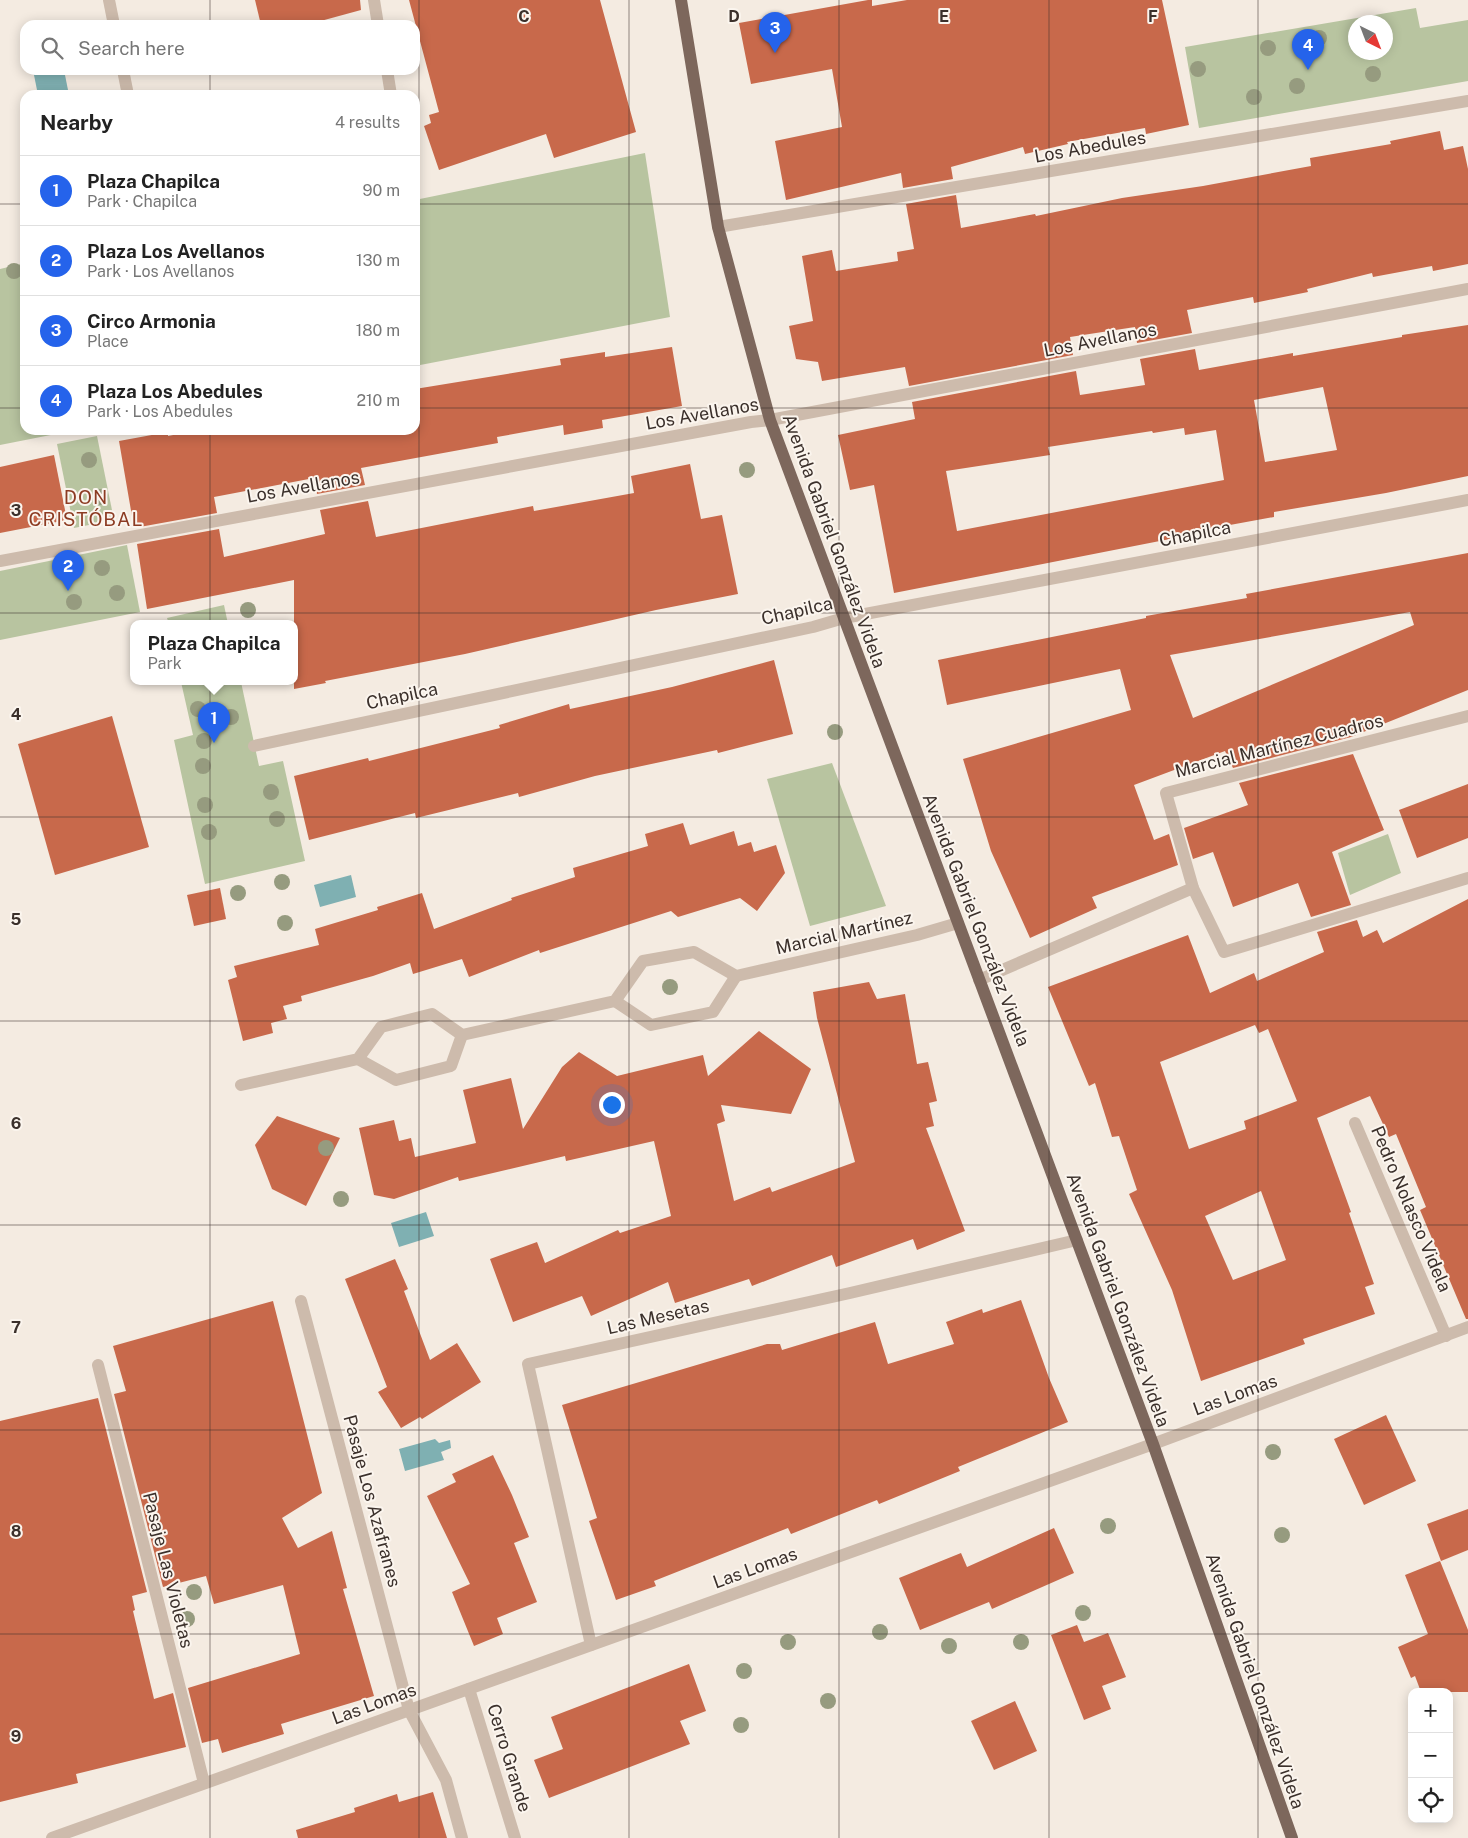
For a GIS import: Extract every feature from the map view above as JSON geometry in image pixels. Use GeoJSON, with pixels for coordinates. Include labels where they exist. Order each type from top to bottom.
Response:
{"type":"FeatureCollection","features":[{"type":"Feature","properties":{"kind":"main road","name":"Avenida Gabriel González Videla"},"geometry":{"type":"LineString","coordinates":[[681,0],[718,228],[770,420],[1153,1444],[1292,1838]]}},
{"type":"Feature","properties":{"kind":"street"},"geometry":{"type":"LineString","coordinates":[[109,0],[113,20]]}},
{"type":"Feature","properties":{"kind":"street"},"geometry":{"type":"LineString","coordinates":[[374,0],[377,20]]}},
{"type":"Feature","properties":{"kind":"street"},"geometry":{"type":"LineString","coordinates":[[124,75],[127,90]]}},
{"type":"Feature","properties":{"kind":"street"},"geometry":{"type":"LineString","coordinates":[[387,75],[390,90]]}},
{"type":"Feature","properties":{"kind":"street","name":"Los Abedules"},"geometry":{"type":"LineString","coordinates":[[718,228],[1468,101]]}},
{"type":"Feature","properties":{"kind":"street","name":"Los Avellanos"},"geometry":{"type":"LineString","coordinates":[[0,561],[741,423],[770,420],[1468,289]]}},
{"type":"Feature","properties":{"kind":"street","name":"Chapilca"},"geometry":{"type":"LineString","coordinates":[[254,746],[804,629],[844,618],[1468,500]]}},
{"type":"Feature","properties":{"kind":"street","name":"Marcial Martínez Cuadros"},"geometry":{"type":"LineString","coordinates":[[1468,716],[1166,793],[1192,888],[1224,952],[1468,878]]}},
{"type":"Feature","properties":{"kind":"street"},"geometry":{"type":"LineString","coordinates":[[980,980],[1192,888]]}},
{"type":"Feature","properties":{"kind":"street","name":"Marcial Martínez"},"geometry":{"type":"LineString","coordinates":[[736,976],[917,934],[958,922]]}},
{"type":"Feature","properties":{"kind":"street"},"geometry":{"type":"LineString","coordinates":[[358,1059],[381,1027],[432,1014],[462,1035],[616,1000],[643,961],[694,952],[736,976],[713,1012],[650,1025],[616,1000]]}},
{"type":"Feature","properties":{"kind":"street"},"geometry":{"type":"LineString","coordinates":[[241,1085],[358,1059],[396,1080],[451,1066],[462,1035]]}},
{"type":"Feature","properties":{"kind":"street","name":"Pedro Nolasco Videla"},"geometry":{"type":"LineString","coordinates":[[1355,1124],[1446,1336]]}},
{"type":"Feature","properties":{"kind":"street","name":"Las Mesetas"},"geometry":{"type":"LineString","coordinates":[[591,1645],[528,1364],[1077,1240]]}},
{"type":"Feature","properties":{"kind":"street","name":"Pasaje Los Azafranes"},"geometry":{"type":"LineString","coordinates":[[301,1301],[409,1710]]}},
{"type":"Feature","properties":{"kind":"street","name":"Las Lomas"},"geometry":{"type":"LineString","coordinates":[[52,1838],[1153,1444],[1468,1327]]}},
{"type":"Feature","properties":{"kind":"street","name":"Pasaje Las Violetas"},"geometry":{"type":"LineString","coordinates":[[98,1365],[204,1783]]}},
{"type":"Feature","properties":{"kind":"street","name":"Cerro Grande"},"geometry":{"type":"LineString","coordinates":[[469,1689],[515,1838]]}},
{"type":"Feature","properties":{"kind":"street"},"geometry":{"type":"LineString","coordinates":[[409,1710],[446,1780],[462,1838]]}},
{"type":"Feature","properties":{"kind":"green space"},"geometry":{"type":"Polygon","coordinates":[[[1416,8],[1420,28],[1468,20],[1468,81],[1199,128],[1185,47],[1348,19],[1348,60],[1393,60],[1393,15],[1375,15],[1416,8]]]}},
{"type":"Feature","properties":{"kind":"green space"},"geometry":{"type":"Polygon","coordinates":[[[645,153],[670,317],[420,365],[420,199],[645,153]]]}},
{"type":"Feature","properties":{"kind":"green space"},"geometry":{"type":"Polygon","coordinates":[[[20,264],[20,435],[51,435],[0,445],[0,269],[20,264]]]}},
{"type":"Feature","properties":{"kind":"green space"},"geometry":{"type":"Polygon","coordinates":[[[97,436],[114,520],[74,528],[57,444],[97,436]]]}},
{"type":"Feature","properties":{"kind":"green space"},"geometry":{"type":"Polygon","coordinates":[[[127,545],[140,612],[0,640],[0,571],[127,545]]]}},
{"type":"Feature","properties":{"kind":"green space"},"geometry":{"type":"Polygon","coordinates":[[[224,605],[227,620],[168,620],[167,618],[224,605]]]}},
{"type":"Feature","properties":{"kind":"green space"},"geometry":{"type":"Polygon","coordinates":[[[182,685],[242,685],[259,766],[283,761],[305,861],[205,884],[174,740],[193,735],[182,685]]]}},
{"type":"Feature","properties":{"kind":"green space"},"geometry":{"type":"Polygon","coordinates":[[[832,763],[886,906],[810,926],[767,779],[832,763]]]}},
{"type":"Feature","properties":{"kind":"green space"},"geometry":{"type":"Polygon","coordinates":[[[1388,834],[1401,873],[1350,895],[1338,853],[1388,834]]]}},
{"type":"Feature","properties":{"kind":"water"},"geometry":{"type":"Polygon","coordinates":[[[34,75],[65,75],[68,90],[37,90],[34,75]]]}},
{"type":"Feature","properties":{"kind":"water"},"geometry":{"type":"Polygon","coordinates":[[[351,875],[356,897],[320,907],[314,885],[351,875]]]}},
{"type":"Feature","properties":{"kind":"water"},"geometry":{"type":"Polygon","coordinates":[[[426,1212],[434,1236],[399,1247],[391,1223],[426,1212]]]}},
{"type":"Feature","properties":{"kind":"water"},"geometry":{"type":"Polygon","coordinates":[[[435,1439],[439,1443],[450,1440],[451,1448],[441,1452],[444,1460],[405,1471],[399,1449],[435,1439]]]}},
{"type":"Feature","properties":{"kind":"building"},"geometry":{"type":"Polygon","coordinates":[[[255,0],[360,0],[361,10],[324,20],[260,20],[255,0]]]}},
{"type":"Feature","properties":{"kind":"building"},"geometry":{"type":"Polygon","coordinates":[[[409,0],[600,0],[636,132],[554,158],[546,134],[439,170],[424,126],[431,123],[429,115],[439,112],[420,41],[420,20],[414,20],[409,0]]]}},
{"type":"Feature","properties":{"kind":"building"},"geometry":{"type":"Polygon","coordinates":[[[872,0],[872,6],[907,0],[1162,0],[1189,125],[1146,134],[1145,128],[1067,142],[1068,144],[1025,154],[1023,147],[951,167],[953,179],[903,188],[901,173],[786,200],[775,141],[842,127],[832,69],[751,84],[739,23],[872,0]]]}},
{"type":"Feature","properties":{"kind":"building"},"geometry":{"type":"Polygon","coordinates":[[[1440,131],[1444,150],[1463,146],[1468,169],[1468,264],[1433,271],[1432,266],[1373,277],[1372,273],[1307,289],[1308,292],[1254,303],[1253,297],[1187,310],[1192,333],[1137,343],[1135,327],[1070,337],[1073,355],[909,386],[905,367],[822,381],[818,362],[796,359],[789,326],[813,321],[802,256],[832,250],[836,271],[898,261],[897,252],[914,249],[906,204],[956,195],[961,228],[1311,166],[1310,158],[1391,144],[1390,141],[1440,131]]]}},
{"type":"Feature","properties":{"kind":"building"},"geometry":{"type":"Polygon","coordinates":[[[1468,325],[1468,476],[1386,493],[1274,512],[1274,517],[1170,536],[1170,539],[894,593],[874,485],[850,490],[838,435],[915,419],[912,402],[1076,371],[1080,395],[1145,385],[1140,359],[1195,349],[1199,370],[1293,353],[1293,356],[1402,337],[1402,335],[1468,325]],[[1323,387],[1254,400],[1265,462],[1337,450],[1323,387]],[[1184,428],[1048,447],[1050,455],[946,471],[957,531],[1224,480],[1216,430],[1185,435],[1184,428]]]}},
{"type":"Feature","properties":{"kind":"building"},"geometry":{"type":"Polygon","coordinates":[[[672,347],[682,406],[602,420],[603,428],[564,435],[563,425],[497,437],[498,443],[361,468],[365,485],[317,494],[314,478],[214,497],[217,513],[134,528],[119,441],[152,435],[420,435],[420,388],[561,365],[560,359],[605,352],[605,357],[672,347]]]}},
{"type":"Feature","properties":{"kind":"building"},"geometry":{"type":"Polygon","coordinates":[[[54,455],[67,520],[0,533],[0,467],[54,455]]]}},
{"type":"Feature","properties":{"kind":"building"},"geometry":{"type":"Polygon","coordinates":[[[690,464],[701,519],[722,515],[738,594],[656,610],[465,654],[325,681],[326,683],[294,689],[294,685],[298,685],[298,620],[294,620],[294,580],[147,609],[137,544],[219,529],[224,557],[325,534],[320,510],[368,501],[376,537],[533,506],[534,511],[634,493],[631,476],[690,464]]]}},
{"type":"Feature","properties":{"kind":"building"},"geometry":{"type":"Polygon","coordinates":[[[1468,553],[1468,690],[1351,737],[1233,768],[1225,751],[1134,785],[1154,840],[1169,834],[1178,865],[1092,897],[1097,908],[1030,938],[991,851],[963,759],[1131,710],[1120,669],[947,705],[938,660],[1146,618],[1146,616],[1247,598],[1246,594],[1468,553]],[[1410,612],[1170,655],[1193,718],[1414,625],[1410,612]]]}},
{"type":"Feature","properties":{"kind":"building"},"geometry":{"type":"Polygon","coordinates":[[[774,660],[793,734],[718,753],[717,750],[595,776],[519,797],[518,793],[416,818],[415,813],[309,840],[294,776],[368,758],[369,761],[500,728],[499,725],[569,704],[570,709],[672,687],[774,660]]]}},
{"type":"Feature","properties":{"kind":"building"},"geometry":{"type":"Polygon","coordinates":[[[112,716],[149,847],[55,875],[18,744],[112,716]]]}},
{"type":"Feature","properties":{"kind":"building"},"geometry":{"type":"Polygon","coordinates":[[[1353,754],[1384,830],[1332,852],[1351,905],[1311,917],[1298,883],[1233,907],[1213,852],[1193,859],[1184,828],[1248,805],[1239,783],[1353,754]]]}},
{"type":"Feature","properties":{"kind":"building"},"geometry":{"type":"Polygon","coordinates":[[[1468,784],[1468,838],[1417,858],[1399,810],[1468,784]]]}},
{"type":"Feature","properties":{"kind":"building"},"geometry":{"type":"Polygon","coordinates":[[[683,823],[690,845],[734,831],[738,846],[751,842],[754,852],[776,845],[785,873],[757,911],[740,898],[678,917],[671,911],[540,953],[539,950],[469,977],[462,959],[413,974],[410,963],[373,976],[301,996],[302,1001],[283,1006],[287,1019],[271,1023],[273,1033],[243,1041],[228,980],[237,977],[234,966],[319,945],[315,929],[378,910],[377,907],[422,893],[434,929],[512,900],[511,898],[575,877],[573,868],[648,846],[645,834],[683,823]]]}},
{"type":"Feature","properties":{"kind":"building"},"geometry":{"type":"Polygon","coordinates":[[[220,888],[226,919],[194,926],[187,895],[220,888]]]}},
{"type":"Feature","properties":{"kind":"building"},"geometry":{"type":"Polygon","coordinates":[[[1468,899],[1468,1319],[1466,1319],[1420,1210],[1426,1207],[1396,1134],[1389,1137],[1370,1096],[1317,1118],[1351,1212],[1349,1213],[1374,1284],[1365,1287],[1375,1314],[1303,1339],[1305,1344],[1201,1381],[1172,1290],[1129,1194],[1137,1190],[1119,1136],[1112,1137],[1095,1083],[1089,1086],[1048,987],[1188,935],[1210,993],[1254,973],[1257,981],[1324,952],[1317,932],[1357,920],[1363,937],[1377,930],[1383,943],[1468,899]],[[1255,1025],[1160,1062],[1189,1149],[1246,1129],[1244,1121],[1297,1101],[1268,1029],[1259,1033],[1255,1025]],[[1261,1191],[1205,1216],[1233,1280],[1286,1260],[1261,1191]]]}},
{"type":"Feature","properties":{"kind":"building"},"geometry":{"type":"Polygon","coordinates":[[[869,982],[877,999],[905,994],[917,1064],[928,1062],[937,1101],[929,1103],[934,1126],[926,1128],[965,1231],[917,1250],[913,1239],[836,1267],[832,1255],[752,1286],[749,1279],[675,1303],[668,1282],[591,1316],[582,1296],[513,1322],[490,1259],[537,1242],[545,1263],[618,1230],[620,1233],[671,1216],[654,1141],[566,1161],[565,1156],[459,1181],[458,1177],[394,1199],[374,1195],[359,1128],[394,1120],[399,1141],[411,1138],[415,1157],[476,1143],[463,1090],[511,1078],[523,1129],[562,1067],[579,1052],[617,1076],[703,1055],[708,1076],[759,1031],[811,1069],[791,1114],[721,1105],[725,1121],[717,1124],[734,1201],[770,1187],[772,1192],[855,1162],[817,1018],[813,992],[869,982]]]}},
{"type":"Feature","properties":{"kind":"building"},"geometry":{"type":"Polygon","coordinates":[[[277,1116],[340,1138],[306,1206],[272,1189],[255,1145],[277,1116]]]}},
{"type":"Feature","properties":{"kind":"building"},"geometry":{"type":"Polygon","coordinates":[[[395,1259],[408,1289],[404,1291],[430,1360],[457,1343],[481,1382],[422,1419],[420,1417],[401,1428],[378,1392],[387,1387],[345,1279],[395,1259]]]}},
{"type":"Feature","properties":{"kind":"building"},"geometry":{"type":"Polygon","coordinates":[[[1021,1300],[1049,1378],[1068,1422],[958,1467],[960,1471],[879,1504],[877,1500],[791,1534],[788,1528],[654,1581],[656,1586],[616,1600],[589,1521],[597,1518],[562,1405],[767,1344],[780,1344],[782,1350],[875,1322],[888,1364],[954,1344],[946,1322],[982,1309],[983,1313],[1021,1300]]]}},
{"type":"Feature","properties":{"kind":"building"},"geometry":{"type":"Polygon","coordinates":[[[273,1301],[322,1493],[282,1518],[298,1548],[332,1531],[347,1588],[343,1589],[374,1696],[281,1724],[284,1734],[222,1753],[218,1739],[202,1743],[188,1688],[300,1654],[283,1585],[214,1604],[206,1576],[163,1587],[114,1394],[126,1391],[113,1346],[273,1301]]]}},
{"type":"Feature","properties":{"kind":"building"},"geometry":{"type":"Polygon","coordinates":[[[98,1398],[147,1592],[132,1596],[135,1610],[133,1611],[154,1699],[173,1693],[186,1747],[76,1774],[78,1783],[0,1802],[0,1421],[98,1398]]]}},
{"type":"Feature","properties":{"kind":"building"},"geometry":{"type":"Polygon","coordinates":[[[1386,1415],[1416,1481],[1364,1505],[1334,1439],[1386,1415]]]}},
{"type":"Feature","properties":{"kind":"building"},"geometry":{"type":"Polygon","coordinates":[[[493,1455],[529,1537],[514,1543],[537,1602],[497,1618],[503,1634],[474,1646],[452,1592],[470,1584],[427,1496],[456,1482],[452,1474],[493,1455]]]}},
{"type":"Feature","properties":{"kind":"building"},"geometry":{"type":"Polygon","coordinates":[[[1468,1509],[1468,1550],[1441,1561],[1427,1524],[1468,1509]]]}},
{"type":"Feature","properties":{"kind":"building"},"geometry":{"type":"Polygon","coordinates":[[[1054,1528],[1074,1573],[992,1609],[989,1602],[920,1630],[899,1578],[961,1553],[967,1567],[1054,1528]]]}},
{"type":"Feature","properties":{"kind":"building"},"geometry":{"type":"Polygon","coordinates":[[[1440,1561],[1468,1630],[1468,1692],[1453,1692],[1453,1688],[1420,1688],[1415,1676],[1411,1678],[1398,1647],[1428,1634],[1405,1575],[1440,1561]]]}},
{"type":"Feature","properties":{"kind":"building"},"geometry":{"type":"Polygon","coordinates":[[[1077,1625],[1084,1642],[1108,1633],[1126,1677],[1102,1686],[1111,1709],[1084,1720],[1051,1635],[1077,1625]]]}},
{"type":"Feature","properties":{"kind":"building"},"geometry":{"type":"Polygon","coordinates":[[[689,1664],[706,1711],[680,1721],[690,1744],[549,1798],[534,1760],[563,1749],[551,1717],[689,1664]]]}},
{"type":"Feature","properties":{"kind":"building"},"geometry":{"type":"Polygon","coordinates":[[[1015,1701],[1037,1751],[994,1770],[971,1721],[1015,1701]]]}},
{"type":"Feature","properties":{"kind":"building"},"geometry":{"type":"Polygon","coordinates":[[[433,1792],[447,1838],[298,1838],[296,1830],[355,1812],[354,1808],[397,1794],[399,1802],[433,1792]]]}},
{"type":"Feature","properties":{"kind":"place","name":"Circo Armonia"},"geometry":{"type":"Point","coordinates":[775,53]}},
{"type":"Feature","properties":{"kind":"place","name":"Plaza Los Abedules"},"geometry":{"type":"Point","coordinates":[1308,70]}},
{"type":"Feature","properties":{"kind":"place","name":"Plaza Los Avellanos"},"geometry":{"type":"Point","coordinates":[68,591]}},
{"type":"Feature","properties":{"kind":"place","name":"Plaza Chapilca"},"geometry":{"type":"Point","coordinates":[214,743]}},
{"type":"Feature","properties":{"kind":"district","name":"DON CRISTÓBAL"},"geometry":{"type":"Point","coordinates":[86,508]}}]}
